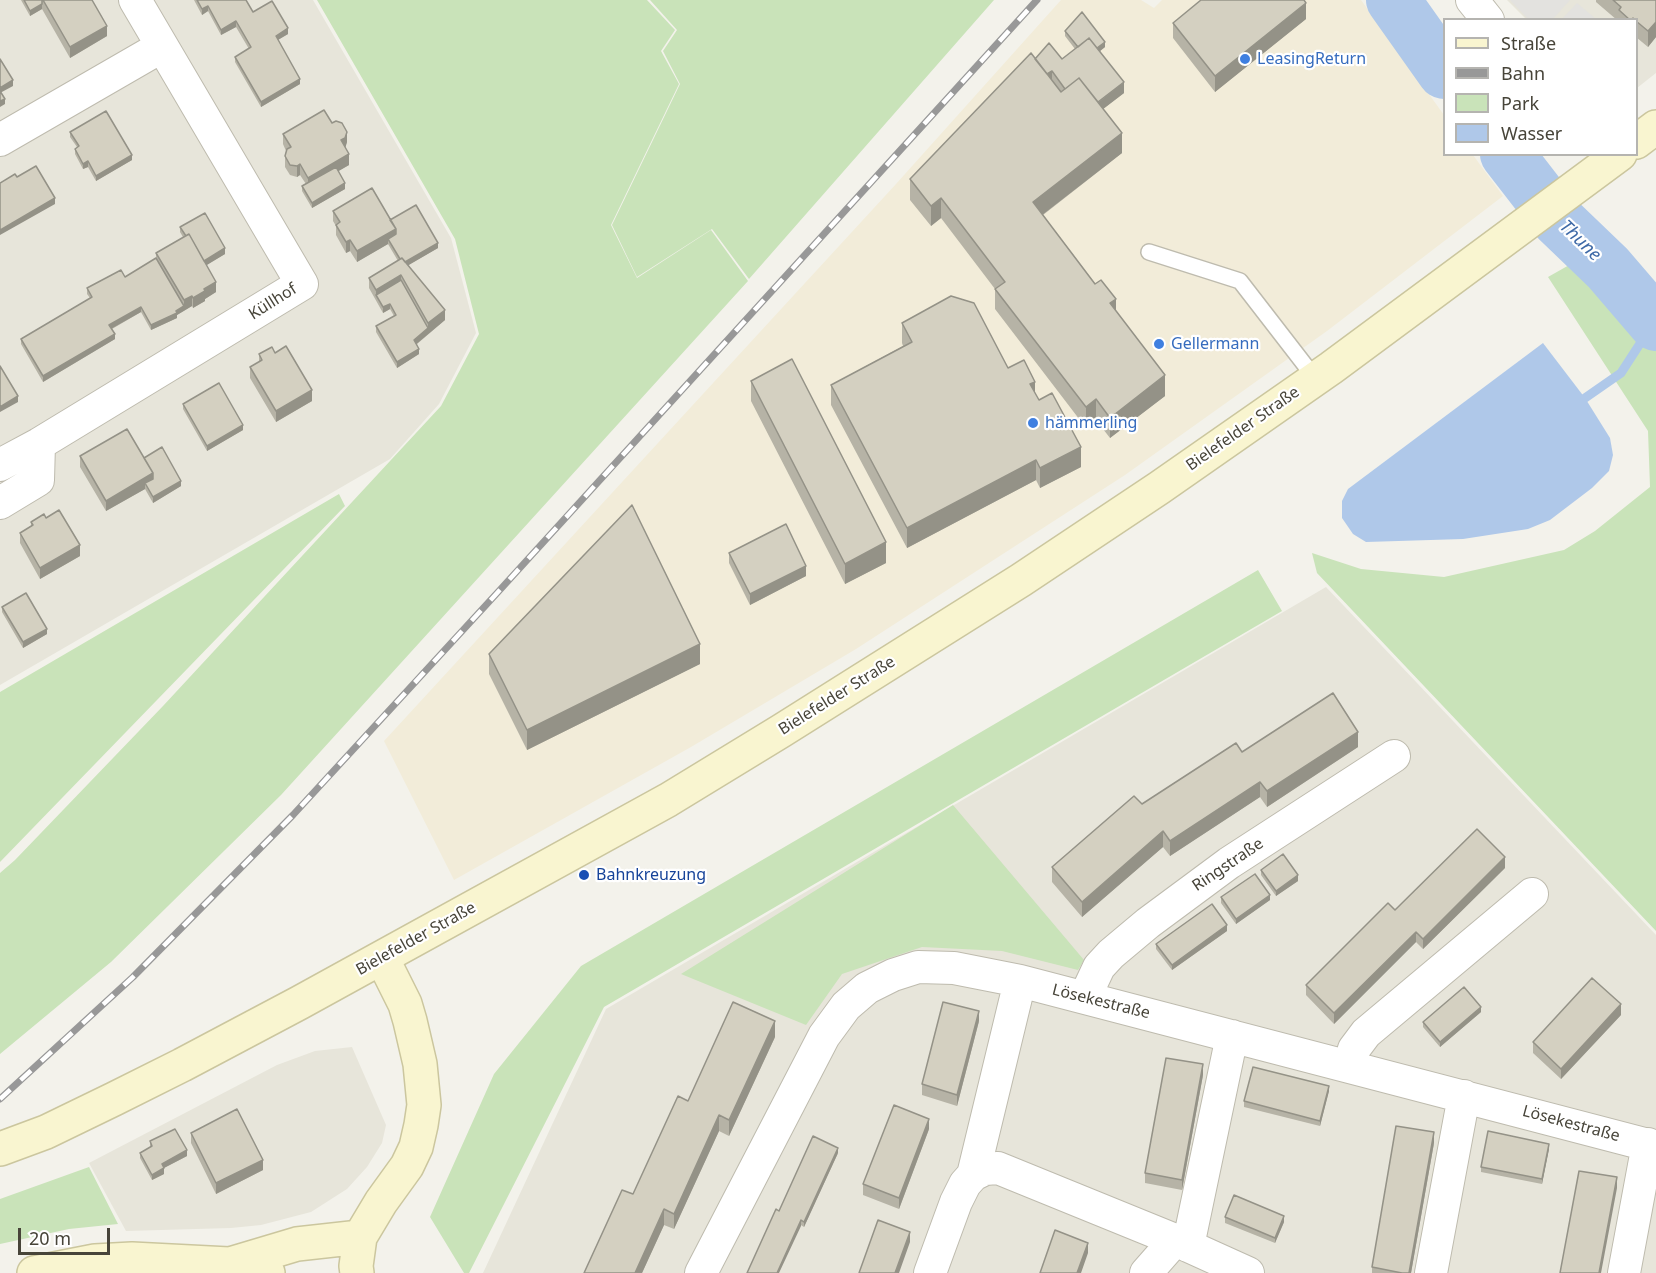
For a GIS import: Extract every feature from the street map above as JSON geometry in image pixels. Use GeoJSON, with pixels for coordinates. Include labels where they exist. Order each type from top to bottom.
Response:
{"type":"FeatureCollection","features":[{"type":"Feature","properties":{"kind":"main road"},"geometry":{"type":"LineString","coordinates":[[1638,140],[1656,127]]}},
{"type":"Feature","properties":{"kind":"main road","name":"Bielefelder Straße"},"geometry":{"type":"LineString","coordinates":[[0,1149],[46,1132],[172,1070],[382,958],[668,800],[852,687],[1021,580],[1159,488],[1316,378],[1576,188],[1607,158]]}},
{"type":"Feature","properties":{"kind":"main road"},"geometry":{"type":"LineString","coordinates":[[357,1273],[360,1237],[381,1202],[407,1166],[416,1147],[424,1105],[420,1064],[410,1021],[405,1004],[382,958]]}},
{"type":"Feature","properties":{"kind":"main road"},"geometry":{"type":"LineString","coordinates":[[229,1264],[297,1244],[360,1237]]}},
{"type":"Feature","properties":{"kind":"main road"},"geometry":{"type":"LineString","coordinates":[[34,1273],[95,1261],[132,1259],[229,1264],[268,1273]]}},
{"type":"Feature","properties":{"kind":"street","name":"Küllhof"},"geometry":{"type":"LineString","coordinates":[[0,465],[39,444],[302,284],[135,0]]}},
{"type":"Feature","properties":{"kind":"street"},"geometry":{"type":"LineString","coordinates":[[1472,0],[1486,18]]}},
{"type":"Feature","properties":{"kind":"street"},"geometry":{"type":"LineString","coordinates":[[0,140],[162,46]]}},
{"type":"Feature","properties":{"kind":"street"},"geometry":{"type":"LineString","coordinates":[[0,502],[38,480],[39,444]]}},
{"type":"Feature","properties":{"kind":"street","name":"Ringstraße"},"geometry":{"type":"LineString","coordinates":[[1086,997],[1099,967],[1148,923],[1228,863],[1394,756]]}},
{"type":"Feature","properties":{"kind":"street"},"geometry":{"type":"LineString","coordinates":[[1349,1066],[1354,1049],[1366,1033],[1532,894]]}},
{"type":"Feature","properties":{"kind":"street","name":"Lösekestraße"},"geometry":{"type":"LineString","coordinates":[[701,1273],[824,1035],[846,1005],[867,988],[892,975],[918,967],[954,968],[1086,997],[1652,1146]]}},
{"type":"Feature","properties":{"kind":"street"},"geometry":{"type":"LineString","coordinates":[[973,1175],[1020,981]]}},
{"type":"Feature","properties":{"kind":"street"},"geometry":{"type":"LineString","coordinates":[[1146,1273],[1181,1243],[1232,1036]]}},
{"type":"Feature","properties":{"kind":"street"},"geometry":{"type":"LineString","coordinates":[[1431,1273],[1464,1096]]}},
{"type":"Feature","properties":{"kind":"street"},"geometry":{"type":"LineString","coordinates":[[1624,1273],[1652,1146]]}},
{"type":"Feature","properties":{"kind":"street"},"geometry":{"type":"LineString","coordinates":[[930,1273],[965,1184],[973,1175],[985,1169],[998,1168],[1248,1273]]}},
{"type":"Feature","properties":{"kind":"lane"},"geometry":{"type":"LineString","coordinates":[[1149,252],[1240,280],[1316,378]]}},
{"type":"Feature","properties":{"kind":"shaded area"},"geometry":{"type":"Polygon","coordinates":[[[0,0],[313,0],[451,238],[476,333],[439,404],[390,459],[0,685],[0,0]]]}},
{"type":"Feature","properties":{"kind":"shaded area"},"geometry":{"type":"Polygon","coordinates":[[[1061,0],[1141,0],[1154,8],[1162,0],[1361,0],[1443,114],[1443,156],[1474,156],[1503,196],[1327,331],[1125,475],[856,649],[691,747],[454,880],[384,741],[896,184],[1061,0]]]}},
{"type":"Feature","properties":{"kind":"shaded area"},"geometry":{"type":"Polygon","coordinates":[[[1507,0],[1656,0],[1656,73],[1638,87],[1638,18],[1525,18],[1507,0]]]}},
{"type":"Feature","properties":{"kind":"shaded area"},"geometry":{"type":"Polygon","coordinates":[[[1510,0],[1570,0],[1554,18],[1527,18],[1510,0]]]}},
{"type":"Feature","properties":{"kind":"shaded area"},"geometry":{"type":"Polygon","coordinates":[[[1577,3],[1595,18],[1563,18],[1577,3]]]}},
{"type":"Feature","properties":{"kind":"shaded area"},"geometry":{"type":"Polygon","coordinates":[[[1326,587],[1656,935],[1656,1273],[483,1273],[606,1009],[1326,587]]]}},
{"type":"Feature","properties":{"kind":"shaded area"},"geometry":{"type":"Polygon","coordinates":[[[352,1047],[386,1125],[382,1143],[367,1167],[347,1189],[311,1212],[261,1225],[126,1231],[89,1163],[277,1065],[315,1051],[352,1047]]]}},
{"type":"Feature","properties":{"kind":"green space"},"geometry":{"type":"Polygon","coordinates":[[[317,0],[647,0],[675,30],[661,51],[679,84],[611,225],[637,278],[711,230],[748,281],[281,795],[111,962],[0,1054],[0,873],[163,706],[441,406],[479,334],[455,239],[317,0]]]}},
{"type":"Feature","properties":{"kind":"green space"},"geometry":{"type":"Polygon","coordinates":[[[650,0],[994,0],[749,279],[712,229],[637,277],[612,225],[680,84],[663,51],[677,30],[650,0]]]}},
{"type":"Feature","properties":{"kind":"green space"},"geometry":{"type":"Polygon","coordinates":[[[1571,264],[1656,345],[1656,931],[1317,573],[1312,553],[1361,569],[1444,577],[1564,550],[1595,531],[1650,487],[1648,431],[1548,277],[1571,264]]]}},
{"type":"Feature","properties":{"kind":"green space"},"geometry":{"type":"Polygon","coordinates":[[[339,494],[345,506],[0,862],[0,692],[339,494]]]}},
{"type":"Feature","properties":{"kind":"green space"},"geometry":{"type":"Polygon","coordinates":[[[1258,570],[1282,611],[604,1007],[469,1273],[464,1273],[430,1217],[494,1074],[581,966],[1258,570]]]}},
{"type":"Feature","properties":{"kind":"green space"},"geometry":{"type":"Polygon","coordinates":[[[953,805],[1084,960],[1078,970],[1002,951],[922,947],[842,974],[806,1025],[681,974],[953,805]]]}},
{"type":"Feature","properties":{"kind":"green space"},"geometry":{"type":"Polygon","coordinates":[[[89,1167],[118,1224],[69,1229],[0,1244],[0,1199],[89,1167]]]}},
{"type":"Feature","properties":{"kind":"water"},"geometry":{"type":"Polygon","coordinates":[[[1543,343],[1585,398],[1610,438],[1613,455],[1609,471],[1592,488],[1550,520],[1528,529],[1463,539],[1366,542],[1353,534],[1342,518],[1342,501],[1348,489],[1543,343]]]}},
{"type":"Feature","properties":{"kind":"building"},"geometry":{"type":"Polygon","coordinates":[[[24,0],[42,0],[42,4],[30,11],[24,0]]]}},
{"type":"Feature","properties":{"kind":"building"},"geometry":{"type":"Polygon","coordinates":[[[43,0],[92,0],[107,26],[70,47],[43,0]]]}},
{"type":"Feature","properties":{"kind":"building"},"geometry":{"type":"Polygon","coordinates":[[[197,0],[246,0],[253,12],[272,1],[288,28],[276,36],[300,79],[261,102],[235,57],[251,47],[236,21],[221,30],[208,6],[202,9],[197,0]]]}},
{"type":"Feature","properties":{"kind":"building"},"geometry":{"type":"Polygon","coordinates":[[[1201,0],[1304,0],[1306,3],[1215,76],[1173,23],[1201,0]]]}},
{"type":"Feature","properties":{"kind":"building"},"geometry":{"type":"Polygon","coordinates":[[[1613,0],[1656,0],[1656,22],[1648,31],[1638,23],[1638,18],[1628,18],[1619,10],[1621,7],[1613,0]]]}},
{"type":"Feature","properties":{"kind":"building"},"geometry":{"type":"Polygon","coordinates":[[[1082,12],[1105,42],[1097,48],[1089,38],[1078,47],[1065,31],[1082,12]]]}},
{"type":"Feature","properties":{"kind":"building"},"geometry":{"type":"Polygon","coordinates":[[[1089,38],[1124,82],[1098,102],[1079,78],[1065,89],[1052,71],[1047,74],[1035,59],[1049,43],[1062,59],[1089,38]]]}},
{"type":"Feature","properties":{"kind":"building"},"geometry":{"type":"Polygon","coordinates":[[[1031,53],[1061,92],[1079,78],[1122,133],[1033,202],[1095,284],[1101,280],[1116,299],[1110,303],[1165,375],[1110,418],[1096,399],[1086,407],[995,289],[1005,282],[941,198],[931,206],[910,179],[1031,53]]]}},
{"type":"Feature","properties":{"kind":"building"},"geometry":{"type":"Polygon","coordinates":[[[0,59],[13,80],[0,88],[0,59]]]}},
{"type":"Feature","properties":{"kind":"building"},"geometry":{"type":"Polygon","coordinates":[[[0,91],[5,99],[0,101],[0,91]]]}},
{"type":"Feature","properties":{"kind":"building"},"geometry":{"type":"Polygon","coordinates":[[[324,110],[332,123],[336,121],[342,123],[347,132],[345,138],[341,140],[349,154],[308,178],[300,164],[290,165],[285,156],[287,149],[291,147],[283,134],[324,110]]]}},
{"type":"Feature","properties":{"kind":"building"},"geometry":{"type":"Polygon","coordinates":[[[106,111],[132,155],[96,176],[88,161],[83,164],[75,149],[79,146],[70,132],[106,111]]]}},
{"type":"Feature","properties":{"kind":"building"},"geometry":{"type":"Polygon","coordinates":[[[36,166],[55,198],[0,230],[0,183],[15,174],[17,177],[36,166]]]}},
{"type":"Feature","properties":{"kind":"building"},"geometry":{"type":"Polygon","coordinates":[[[336,167],[345,183],[312,203],[302,186],[336,167]]]}},
{"type":"Feature","properties":{"kind":"building"},"geometry":{"type":"Polygon","coordinates":[[[372,188],[396,229],[357,251],[350,240],[346,242],[336,225],[340,222],[333,211],[372,188]]]}},
{"type":"Feature","properties":{"kind":"building"},"geometry":{"type":"Polygon","coordinates":[[[416,205],[438,243],[405,262],[402,258],[400,259],[388,239],[396,234],[396,229],[390,220],[416,205]]]}},
{"type":"Feature","properties":{"kind":"building"},"geometry":{"type":"Polygon","coordinates":[[[205,213],[225,248],[204,261],[189,234],[186,236],[180,227],[205,213]]]}},
{"type":"Feature","properties":{"kind":"building"},"geometry":{"type":"Polygon","coordinates":[[[189,234],[216,282],[193,298],[192,296],[184,300],[156,253],[189,234]]]}},
{"type":"Feature","properties":{"kind":"building"},"geometry":{"type":"Polygon","coordinates":[[[156,258],[184,306],[176,311],[177,313],[151,325],[141,307],[109,325],[115,334],[43,376],[21,339],[92,297],[87,288],[121,270],[125,277],[156,258]]]}},
{"type":"Feature","properties":{"kind":"building"},"geometry":{"type":"Polygon","coordinates":[[[402,258],[445,310],[428,323],[401,275],[376,290],[369,278],[402,258]]]}},
{"type":"Feature","properties":{"kind":"building"},"geometry":{"type":"Polygon","coordinates":[[[401,280],[428,328],[414,340],[419,349],[397,362],[376,326],[396,315],[390,304],[383,307],[376,295],[401,280]]]}},
{"type":"Feature","properties":{"kind":"building"},"geometry":{"type":"Polygon","coordinates":[[[951,296],[974,303],[1008,368],[1024,360],[1035,382],[1030,384],[1039,400],[1052,393],[1081,447],[1040,468],[1036,460],[907,528],[831,385],[912,342],[902,323],[951,296]]]}},
{"type":"Feature","properties":{"kind":"building"},"geometry":{"type":"Polygon","coordinates":[[[286,346],[312,390],[276,411],[250,367],[262,360],[259,354],[272,347],[275,353],[286,346]]]}},
{"type":"Feature","properties":{"kind":"building"},"geometry":{"type":"Polygon","coordinates":[[[792,359],[886,542],[845,564],[751,381],[792,359]]]}},
{"type":"Feature","properties":{"kind":"building"},"geometry":{"type":"Polygon","coordinates":[[[0,366],[18,396],[0,407],[0,366]]]}},
{"type":"Feature","properties":{"kind":"building"},"geometry":{"type":"Polygon","coordinates":[[[219,383],[243,425],[207,446],[183,404],[219,383]]]}},
{"type":"Feature","properties":{"kind":"building"},"geometry":{"type":"Polygon","coordinates":[[[127,429],[153,473],[106,501],[80,456],[127,429]]]}},
{"type":"Feature","properties":{"kind":"building"},"geometry":{"type":"Polygon","coordinates":[[[162,447],[181,481],[153,497],[145,483],[153,479],[153,473],[144,458],[162,447]]]}},
{"type":"Feature","properties":{"kind":"building"},"geometry":{"type":"Polygon","coordinates":[[[632,505],[700,644],[527,730],[489,654],[632,505]]]}},
{"type":"Feature","properties":{"kind":"building"},"geometry":{"type":"Polygon","coordinates":[[[59,510],[80,545],[40,568],[20,533],[44,514],[46,518],[59,510]]]}},
{"type":"Feature","properties":{"kind":"building"},"geometry":{"type":"Polygon","coordinates":[[[786,524],[806,566],[750,594],[729,553],[786,524]]]}},
{"type":"Feature","properties":{"kind":"building"},"geometry":{"type":"Polygon","coordinates":[[[26,593],[47,629],[23,642],[2,607],[26,593]]]}},
{"type":"Feature","properties":{"kind":"building"},"geometry":{"type":"Polygon","coordinates":[[[1333,693],[1358,732],[1267,791],[1260,782],[1170,841],[1163,831],[1082,902],[1052,867],[1134,796],[1142,804],[1236,743],[1242,752],[1333,693]]]}},
{"type":"Feature","properties":{"kind":"building"},"geometry":{"type":"Polygon","coordinates":[[[1477,829],[1505,857],[1423,939],[1416,932],[1334,1013],[1306,985],[1388,903],[1395,910],[1477,829]]]}},
{"type":"Feature","properties":{"kind":"building"},"geometry":{"type":"Polygon","coordinates":[[[1283,854],[1298,875],[1276,891],[1261,870],[1283,854]]]}},
{"type":"Feature","properties":{"kind":"building"},"geometry":{"type":"Polygon","coordinates":[[[1255,874],[1270,895],[1236,919],[1221,897],[1255,874]]]}},
{"type":"Feature","properties":{"kind":"building"},"geometry":{"type":"Polygon","coordinates":[[[1212,904],[1227,925],[1172,965],[1156,944],[1212,904]]]}},
{"type":"Feature","properties":{"kind":"building"},"geometry":{"type":"Polygon","coordinates":[[[1592,978],[1621,1004],[1561,1069],[1533,1042],[1592,978]]]}},
{"type":"Feature","properties":{"kind":"building"},"geometry":{"type":"Polygon","coordinates":[[[1464,987],[1481,1007],[1440,1042],[1423,1022],[1464,987]]]}},
{"type":"Feature","properties":{"kind":"building"},"geometry":{"type":"Polygon","coordinates":[[[733,1002],[775,1021],[729,1120],[719,1115],[674,1214],[664,1209],[635,1273],[584,1273],[622,1190],[633,1194],[678,1096],[688,1101],[733,1002]]]}},
{"type":"Feature","properties":{"kind":"building"},"geometry":{"type":"Polygon","coordinates":[[[943,1002],[979,1011],[957,1095],[922,1084],[943,1002]]]}},
{"type":"Feature","properties":{"kind":"building"},"geometry":{"type":"Polygon","coordinates":[[[1166,1058],[1203,1064],[1182,1180],[1145,1173],[1166,1058]]]}},
{"type":"Feature","properties":{"kind":"building"},"geometry":{"type":"Polygon","coordinates":[[[1253,1067],[1329,1086],[1320,1121],[1244,1101],[1253,1067]]]}},
{"type":"Feature","properties":{"kind":"building"},"geometry":{"type":"Polygon","coordinates":[[[894,1105],[929,1119],[899,1198],[863,1184],[894,1105]]]}},
{"type":"Feature","properties":{"kind":"building"},"geometry":{"type":"Polygon","coordinates":[[[237,1109],[263,1160],[216,1183],[191,1133],[237,1109]]]}},
{"type":"Feature","properties":{"kind":"building"},"geometry":{"type":"Polygon","coordinates":[[[1396,1126],[1434,1132],[1409,1273],[1372,1267],[1396,1126]]]}},
{"type":"Feature","properties":{"kind":"building"},"geometry":{"type":"Polygon","coordinates":[[[175,1129],[187,1150],[162,1164],[164,1168],[152,1175],[140,1153],[152,1146],[150,1141],[175,1129]]]}},
{"type":"Feature","properties":{"kind":"building"},"geometry":{"type":"Polygon","coordinates":[[[1488,1131],[1549,1144],[1542,1179],[1481,1167],[1488,1131]]]}},
{"type":"Feature","properties":{"kind":"building"},"geometry":{"type":"Polygon","coordinates":[[[813,1136],[838,1148],[804,1222],[801,1220],[777,1273],[747,1273],[776,1209],[779,1211],[813,1136]]]}},
{"type":"Feature","properties":{"kind":"building"},"geometry":{"type":"Polygon","coordinates":[[[1579,1171],[1617,1177],[1599,1273],[1560,1273],[1579,1171]]]}},
{"type":"Feature","properties":{"kind":"building"},"geometry":{"type":"Polygon","coordinates":[[[1234,1195],[1284,1216],[1275,1238],[1225,1217],[1234,1195]]]}},
{"type":"Feature","properties":{"kind":"building"},"geometry":{"type":"Polygon","coordinates":[[[878,1220],[910,1232],[895,1273],[859,1273],[878,1220]]]}},
{"type":"Feature","properties":{"kind":"building"},"geometry":{"type":"Polygon","coordinates":[[[1055,1230],[1088,1243],[1077,1273],[1040,1273],[1055,1230]]]}},
{"type":"Feature","properties":{"kind":"waterway","name":"Thune"},"geometry":{"type":"LineString","coordinates":[[1393,0],[1443,71]]}},
{"type":"Feature","properties":{"kind":"waterway","name":"Thune"},"geometry":{"type":"LineString","coordinates":[[1509,156],[1558,220],[1608,268],[1656,324]]}},
{"type":"Feature","properties":{"kind":"waterway"},"geometry":{"type":"LineString","coordinates":[[1585,398],[1621,373],[1654,322]]}},
{"type":"Feature","properties":{"kind":"railway"},"geometry":{"type":"LineString","coordinates":[[0,1099],[133,977],[293,815],[1037,0]]}},
{"type":"Feature","properties":{"kind":"place","name":"LeasingReturn"},"geometry":{"type":"Point","coordinates":[1245,59]}},
{"type":"Feature","properties":{"kind":"place","name":"Gellermann"},"geometry":{"type":"Point","coordinates":[1159,344]}},
{"type":"Feature","properties":{"kind":"place","name":"hämmerling"},"geometry":{"type":"Point","coordinates":[1033,423]}},
{"type":"Feature","properties":{"kind":"place","name":"Bahnkreuzung"},"geometry":{"type":"Point","coordinates":[584,875]}}]}
